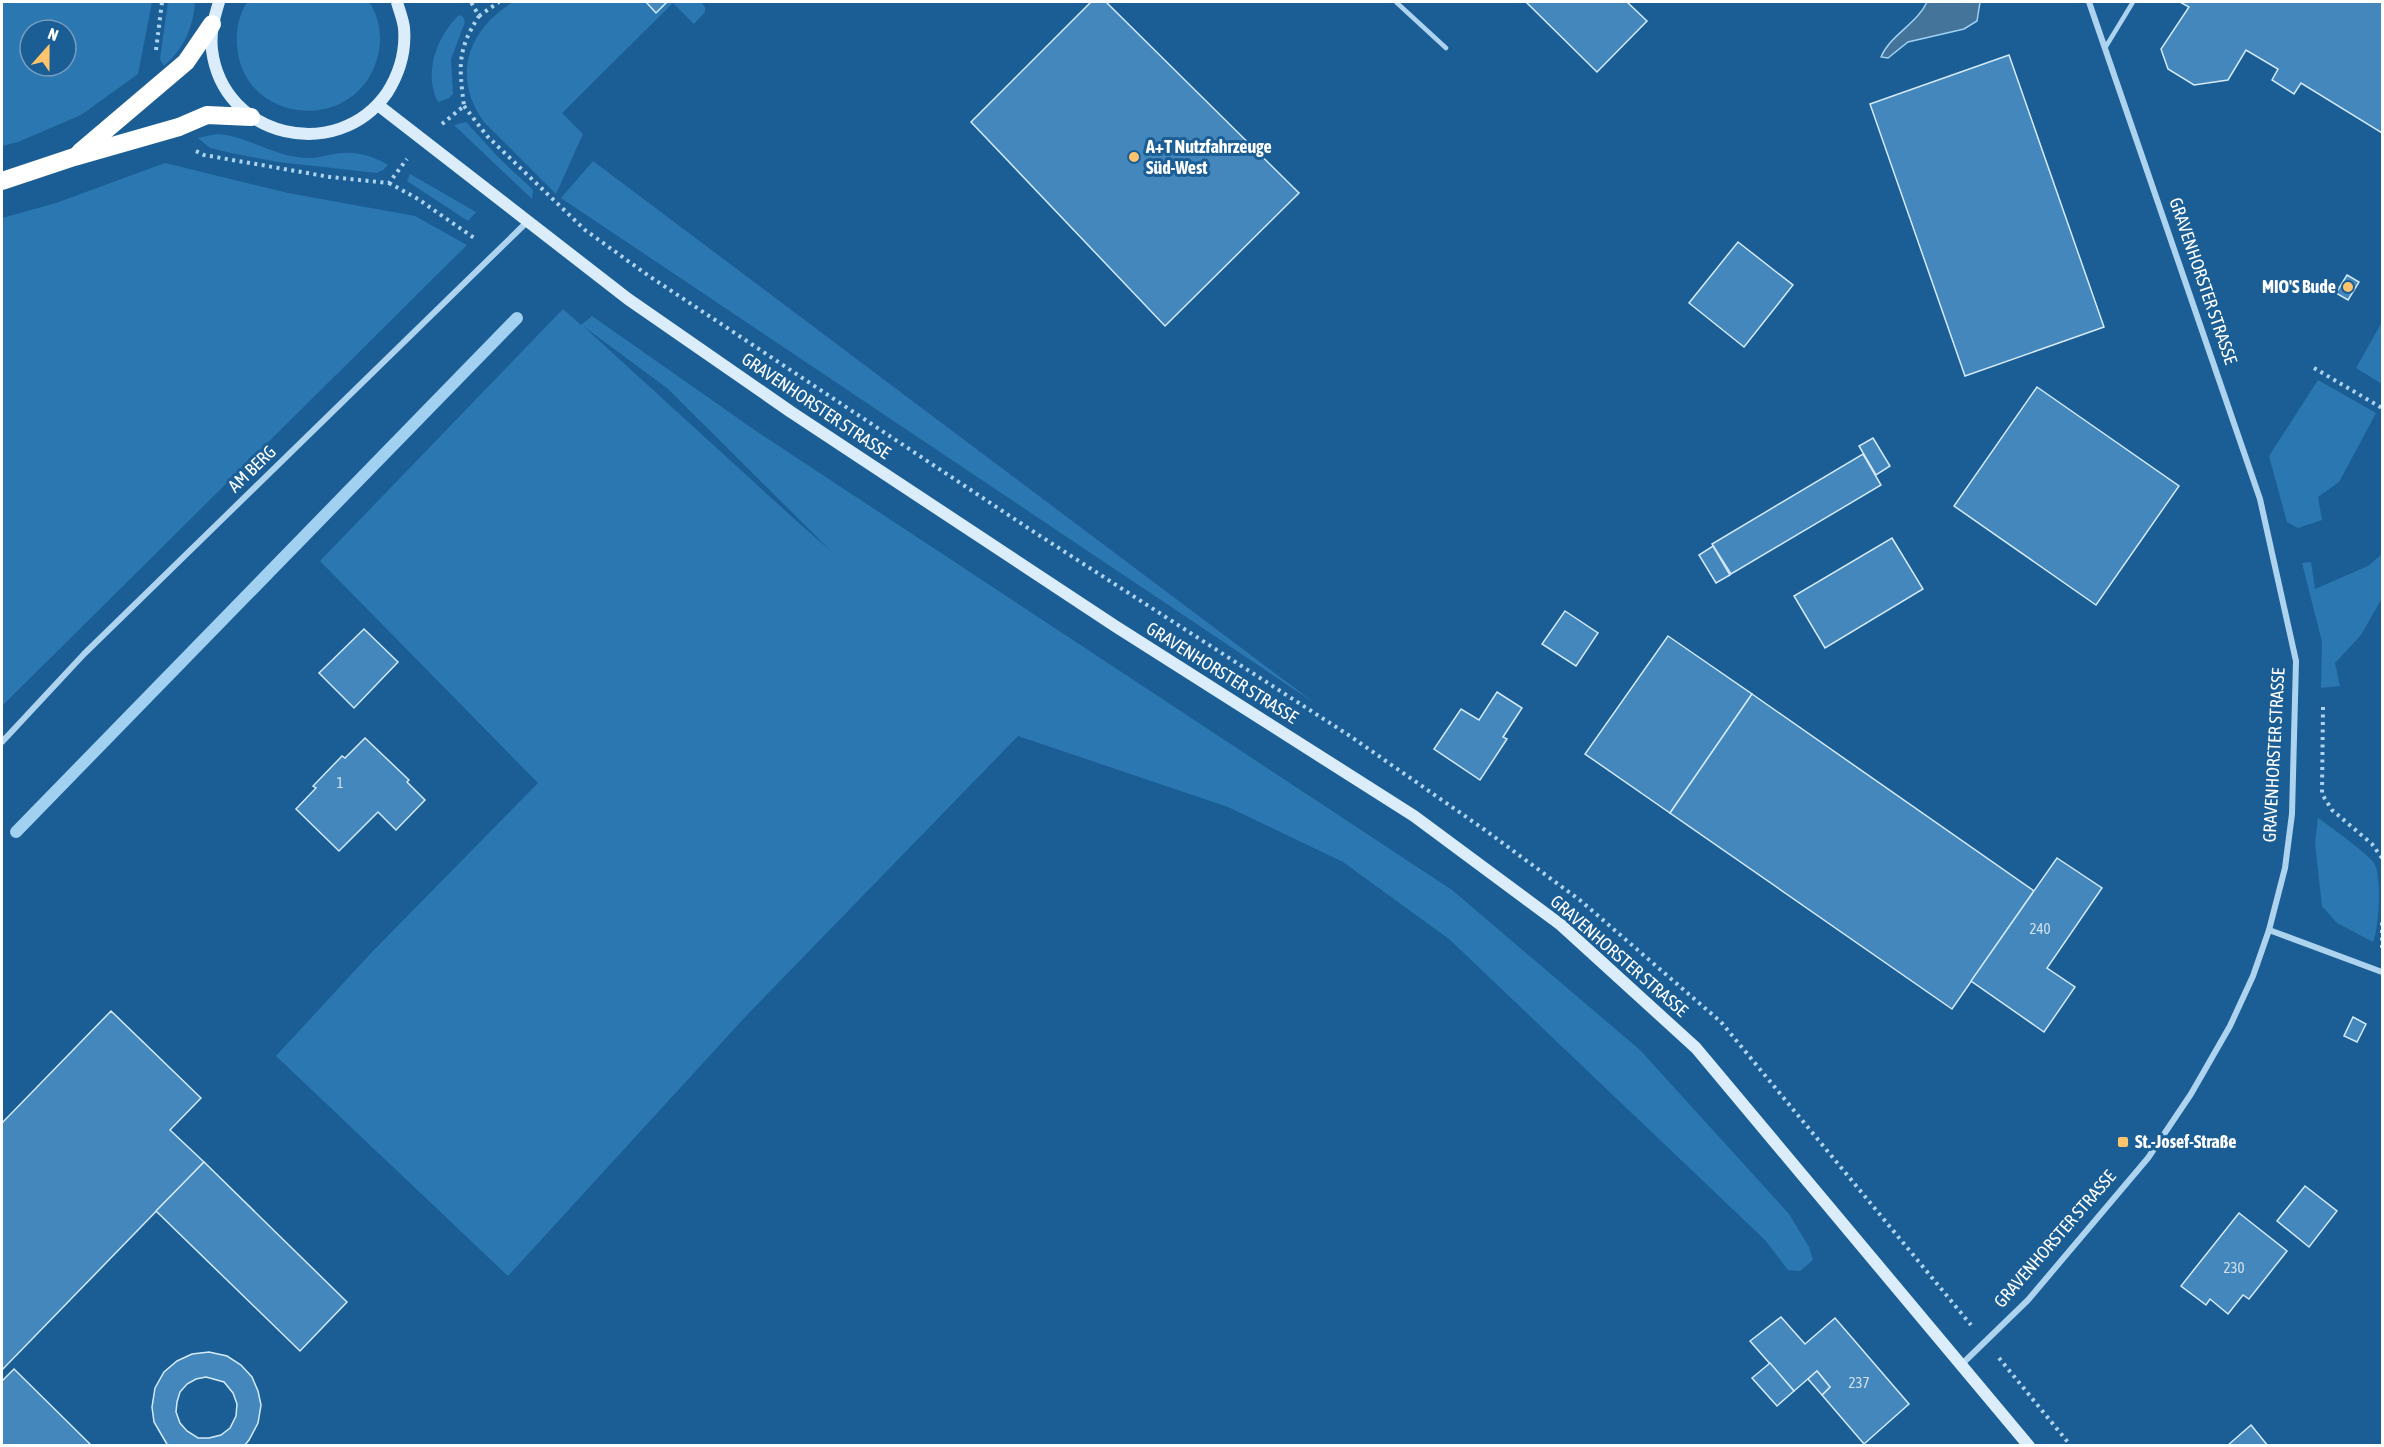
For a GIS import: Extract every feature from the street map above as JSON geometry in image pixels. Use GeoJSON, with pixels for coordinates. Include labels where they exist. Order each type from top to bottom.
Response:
{"type":"FeatureCollection","features":[{"type":"Feature","properties":{"kind":"highway"},"geometry":{"type":"LineString","coordinates":[[74,157],[186,62],[212,24]]}},
{"type":"Feature","properties":{"kind":"highway"},"geometry":{"type":"LineString","coordinates":[[2,181],[74,157],[179,127],[207,115],[251,117]]}},
{"type":"Feature","properties":{"kind":"main road"},"geometry":{"type":"LineString","coordinates":[[219,2],[212,24],[212,51],[219,76],[232,99],[251,117],[276,130],[303,135],[331,133],[357,122],[378,105],[394,81],[403,56],[404,28],[397,2]]}},
{"type":"Feature","properties":{"kind":"main road","name":"GRAVENHORSTER STRASSE"},"geometry":{"type":"LineString","coordinates":[[378,105],[628,299],[791,412],[1115,626],[1414,816],[1561,925],[1696,1048],[2029,1446]]}},
{"type":"Feature","properties":{"kind":"street","name":"GRAVENHORSTER STRASSE"},"geometry":{"type":"LineString","coordinates":[[1961,1365],[2028,1300],[2148,1158],[2191,1094],[2230,1026],[2253,976],[2269,930],[2285,868],[2292,814],[2296,661],[2260,499],[2089,2]]}},
{"type":"Feature","properties":{"kind":"street","name":"AM BERG"},"geometry":{"type":"LineString","coordinates":[[2,742],[84,654],[528,222]]}},
{"type":"Feature","properties":{"kind":"street"},"geometry":{"type":"LineString","coordinates":[[2269,930],[2382,972]]}},
{"type":"Feature","properties":{"kind":"lane"},"geometry":{"type":"LineString","coordinates":[[1396,2],[1446,48]]}},
{"type":"Feature","properties":{"kind":"lane"},"geometry":{"type":"LineString","coordinates":[[2104,48],[2133,2]]}},
{"type":"Feature","properties":{"kind":"path"},"geometry":{"type":"LineString","coordinates":[[471,2],[479,16]]}},
{"type":"Feature","properties":{"kind":"path"},"geometry":{"type":"LineString","coordinates":[[422,140],[464,106],[460,72],[465,38],[479,16],[499,2]]}},
{"type":"Feature","properties":{"kind":"path"},"geometry":{"type":"LineString","coordinates":[[390,183],[418,199],[496,253]]}},
{"type":"Feature","properties":{"kind":"path"},"geometry":{"type":"LineString","coordinates":[[2314,368],[2382,408]]}},
{"type":"Feature","properties":{"kind":"path"},"geometry":{"type":"LineString","coordinates":[[2323,707],[2322,794],[2332,810],[2372,844],[2382,858]]}},
{"type":"Feature","properties":{"kind":"shaded area"},"geometry":{"type":"Polygon","coordinates":[[[2,2],[152,2],[138,74],[81,115],[18,142],[2,146],[2,2]]]}},
{"type":"Feature","properties":{"kind":"shaded area"},"geometry":{"type":"Polygon","coordinates":[[[168,2],[195,2],[186,37],[177,52],[164,66],[160,59],[168,2]]]}},
{"type":"Feature","properties":{"kind":"shaded area"},"geometry":{"type":"Polygon","coordinates":[[[247,2],[369,2],[378,22],[380,44],[377,59],[365,84],[347,100],[324,109],[301,110],[278,105],[258,92],[244,72],[237,45],[239,22],[247,2]]]}},
{"type":"Feature","properties":{"kind":"shaded area"},"geometry":{"type":"Polygon","coordinates":[[[513,2],[646,2],[656,12],[667,2],[701,2],[705,7],[705,12],[694,24],[673,3],[562,113],[583,134],[556,194],[484,122],[474,105],[468,88],[469,55],[475,40],[497,13],[513,2]]]}},
{"type":"Feature","properties":{"kind":"shaded area"},"geometry":{"type":"Polygon","coordinates":[[[1927,2],[1980,2],[1977,21],[1964,29],[1908,42],[1888,58],[1881,57],[1891,42],[1923,10],[1927,2]]]}},
{"type":"Feature","properties":{"kind":"shaded area"},"geometry":{"type":"Polygon","coordinates":[[[459,15],[465,22],[451,59],[453,94],[438,102],[434,91],[432,67],[444,33],[459,15]]]}},
{"type":"Feature","properties":{"kind":"shaded area"},"geometry":{"type":"Polygon","coordinates":[[[466,122],[533,190],[532,199],[454,125],[466,122]]]}},
{"type":"Feature","properties":{"kind":"shaded area"},"geometry":{"type":"Polygon","coordinates":[[[217,134],[240,138],[295,157],[312,158],[338,153],[355,153],[372,157],[388,165],[377,173],[278,162],[210,148],[198,138],[217,134]]]}},
{"type":"Feature","properties":{"kind":"shaded area"},"geometry":{"type":"Polygon","coordinates":[[[593,161],[1316,704],[561,198],[593,161]]]}},
{"type":"Feature","properties":{"kind":"shaded area"},"geometry":{"type":"Polygon","coordinates":[[[165,163],[288,193],[415,216],[467,245],[2,706],[2,218],[56,203],[165,163]]]}},
{"type":"Feature","properties":{"kind":"shaded area"},"geometry":{"type":"Polygon","coordinates":[[[410,174],[476,212],[468,221],[407,181],[410,174]]]}},
{"type":"Feature","properties":{"kind":"shaded area"},"geometry":{"type":"Polygon","coordinates":[[[563,309],[581,325],[592,316],[756,431],[1452,890],[1640,1050],[1789,1214],[1809,1247],[1813,1260],[1800,1271],[1788,1270],[1765,1240],[1449,939],[1343,862],[1228,807],[1018,736],[746,1016],[508,1276],[276,1056],[372,952],[538,783],[320,561],[563,309]],[[583,326],[832,552],[667,388],[583,326]]]}},
{"type":"Feature","properties":{"kind":"shaded area"},"geometry":{"type":"Polygon","coordinates":[[[2382,322],[2382,384],[2356,368],[2382,322]]]}},
{"type":"Feature","properties":{"kind":"shaded area"},"geometry":{"type":"Polygon","coordinates":[[[2318,380],[2376,413],[2339,482],[2318,497],[2322,520],[2298,528],[2287,522],[2269,456],[2318,380]]]}},
{"type":"Feature","properties":{"kind":"shaded area"},"geometry":{"type":"Polygon","coordinates":[[[2382,554],[2382,598],[2361,635],[2335,663],[2340,686],[2321,688],[2322,642],[2302,563],[2311,562],[2315,589],[2368,566],[2382,554]]]}},
{"type":"Feature","properties":{"kind":"shaded area"},"geometry":{"type":"Polygon","coordinates":[[[2318,818],[2374,863],[2378,879],[2379,902],[2373,942],[2337,923],[2322,906],[2315,843],[2318,818]]]}},
{"type":"Feature","properties":{"kind":"building"},"geometry":{"type":"Polygon","coordinates":[[[646,2],[667,2],[656,13],[646,2]]]}},
{"type":"Feature","properties":{"kind":"building","name":"A+T Nutzfahrzeuge Süd-West"},"geometry":{"type":"Polygon","coordinates":[[[1091,2],[1106,2],[1299,193],[1165,326],[971,122],[1091,2]]]}},
{"type":"Feature","properties":{"kind":"building"},"geometry":{"type":"Polygon","coordinates":[[[1526,2],[1627,2],[1647,21],[1597,72],[1526,2]]]}},
{"type":"Feature","properties":{"kind":"building"},"geometry":{"type":"Polygon","coordinates":[[[2180,2],[2382,2],[2382,133],[2301,83],[2294,94],[2272,80],[2278,69],[2246,50],[2228,80],[2194,85],[2168,69],[2161,49],[2189,7],[2180,2]]]}},
{"type":"Feature","properties":{"kind":"building"},"geometry":{"type":"Polygon","coordinates":[[[2009,55],[2104,327],[1965,376],[1870,104],[2009,55]]]}},
{"type":"Feature","properties":{"kind":"building"},"geometry":{"type":"Polygon","coordinates":[[[1738,242],[1793,285],[1744,347],[1689,303],[1738,242]]]}},
{"type":"Feature","properties":{"kind":"building","name":"MIO'S Bude"},"geometry":{"type":"Polygon","coordinates":[[[2347,275],[2359,282],[2348,300],[2336,293],[2347,275]]]}},
{"type":"Feature","properties":{"kind":"building"},"geometry":{"type":"Polygon","coordinates":[[[2037,387],[2179,486],[2096,605],[1954,506],[2037,387]]]}},
{"type":"Feature","properties":{"kind":"building"},"geometry":{"type":"Polygon","coordinates":[[[1873,438],[1890,466],[1876,475],[1859,446],[1873,438]]]}},
{"type":"Feature","properties":{"kind":"building"},"geometry":{"type":"Polygon","coordinates":[[[1863,454],[1881,485],[1731,574],[1712,544],[1863,454]]]}},
{"type":"Feature","properties":{"kind":"building"},"geometry":{"type":"Polygon","coordinates":[[[1892,538],[1923,589],[1825,648],[1794,596],[1892,538]]]}},
{"type":"Feature","properties":{"kind":"building"},"geometry":{"type":"Polygon","coordinates":[[[1713,546],[1730,575],[1716,583],[1699,555],[1713,546]]]}},
{"type":"Feature","properties":{"kind":"building"},"geometry":{"type":"Polygon","coordinates":[[[1565,611],[1598,633],[1576,666],[1542,644],[1565,611]]]}},
{"type":"Feature","properties":{"kind":"building"},"geometry":{"type":"Polygon","coordinates":[[[364,629],[398,662],[354,708],[319,673],[364,629]]]}},
{"type":"Feature","properties":{"kind":"building"},"geometry":{"type":"Polygon","coordinates":[[[1668,636],[1752,694],[1670,813],[1585,754],[1668,636]]]}},
{"type":"Feature","properties":{"kind":"building"},"geometry":{"type":"Polygon","coordinates":[[[1497,692],[1522,708],[1503,737],[1507,739],[1480,780],[1434,749],[1461,709],[1479,720],[1497,692]]]}},
{"type":"Feature","properties":{"kind":"building"},"geometry":{"type":"Polygon","coordinates":[[[1752,694],[2034,891],[1952,1009],[1670,813],[1752,694]]]}},
{"type":"Feature","properties":{"kind":"building"},"geometry":{"type":"Polygon","coordinates":[[[365,738],[409,780],[407,782],[425,800],[396,830],[378,812],[339,851],[296,809],[316,788],[313,786],[342,756],[345,758],[365,738]]]}},
{"type":"Feature","properties":{"kind":"building"},"geometry":{"type":"Polygon","coordinates":[[[2057,858],[2102,888],[2047,968],[2075,987],[2044,1032],[1971,981],[2057,858]]]}},
{"type":"Feature","properties":{"kind":"building"},"geometry":{"type":"Polygon","coordinates":[[[111,1011],[201,1098],[170,1130],[204,1162],[2,1370],[2,1123],[111,1011]]]}},
{"type":"Feature","properties":{"kind":"building"},"geometry":{"type":"Polygon","coordinates":[[[2353,1017],[2366,1024],[2357,1042],[2344,1036],[2353,1017]]]}},
{"type":"Feature","properties":{"kind":"building"},"geometry":{"type":"Polygon","coordinates":[[[204,1162],[347,1302],[300,1351],[156,1211],[204,1162]]]}},
{"type":"Feature","properties":{"kind":"building"},"geometry":{"type":"Polygon","coordinates":[[[2305,1186],[2337,1211],[2309,1247],[2277,1221],[2305,1186]]]}},
{"type":"Feature","properties":{"kind":"building"},"geometry":{"type":"Polygon","coordinates":[[[2239,1213],[2287,1251],[2249,1299],[2243,1295],[2228,1314],[2210,1299],[2206,1305],[2181,1286],[2239,1213]]]}},
{"type":"Feature","properties":{"kind":"building"},"geometry":{"type":"Polygon","coordinates":[[[1781,1317],[1805,1344],[1835,1318],[1909,1404],[1864,1444],[1822,1395],[1830,1387],[1817,1371],[1794,1391],[1750,1341],[1781,1317]]]}},
{"type":"Feature","properties":{"kind":"building"},"geometry":{"type":"Polygon","coordinates":[[[209,1352],[227,1356],[241,1365],[252,1377],[261,1405],[258,1423],[244,1446],[168,1446],[154,1422],[152,1407],[155,1388],[164,1372],[177,1361],[192,1354],[209,1352]],[[206,1377],[196,1379],[180,1392],[176,1412],[180,1423],[198,1438],[221,1435],[230,1428],[236,1416],[237,1404],[233,1393],[224,1382],[206,1377]]]}},
{"type":"Feature","properties":{"kind":"building"},"geometry":{"type":"Polygon","coordinates":[[[1770,1363],[1794,1391],[1777,1406],[1752,1378],[1770,1363]]]}},
{"type":"Feature","properties":{"kind":"building"},"geometry":{"type":"Polygon","coordinates":[[[14,1369],[92,1446],[2,1446],[2,1381],[14,1369]]]}},
{"type":"Feature","properties":{"kind":"building"},"geometry":{"type":"Polygon","coordinates":[[[1817,1371],[1830,1387],[1822,1395],[1808,1379],[1817,1371]]]}},
{"type":"Feature","properties":{"kind":"building"},"geometry":{"type":"Polygon","coordinates":[[[2251,1425],[2268,1446],[2227,1446],[2251,1425]]]}},
{"type":"Feature","properties":{"kind":"waterway"},"geometry":{"type":"LineString","coordinates":[[16,832],[517,318]]}},
{"type":"Feature","properties":{"kind":"place","name":"A+T Nutzfahrzeuge Süd-West"},"geometry":{"type":"Point","coordinates":[1134,157]}},
{"type":"Feature","properties":{"kind":"place","name":"MIO'S Bude"},"geometry":{"type":"Point","coordinates":[2348,287]}},
{"type":"Feature","properties":{"kind":"place","name":"St.-Josef-Straße"},"geometry":{"type":"Point","coordinates":[2123,1142]}}]}
